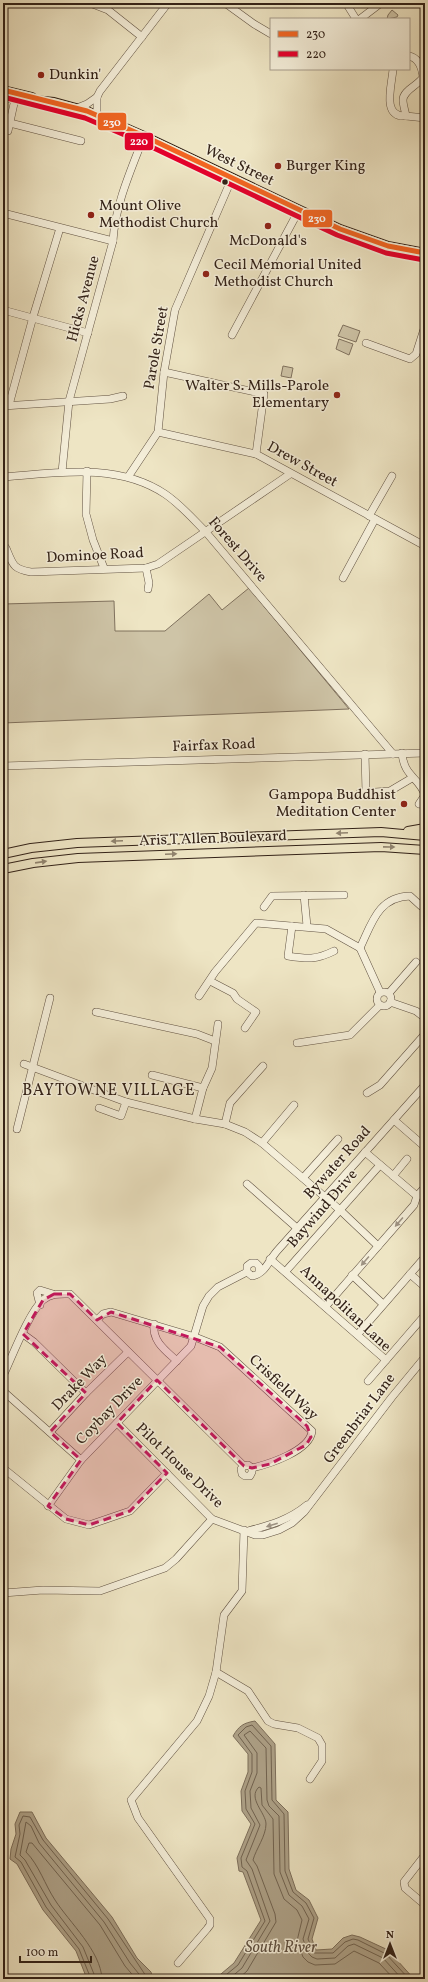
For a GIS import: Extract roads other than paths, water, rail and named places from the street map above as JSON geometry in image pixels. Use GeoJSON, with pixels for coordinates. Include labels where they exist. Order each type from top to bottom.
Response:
{"type":"FeatureCollection","features":[{"type":"Feature","properties":{"kind":"main road","name":"West Street"},"geometry":{"type":"LineString","coordinates":[[3,90],[77,108],[96,115],[144,136],[299,210],[368,240],[388,246],[425,253]]}},
{"type":"Feature","properties":{"kind":"main road","name":"West Street"},"geometry":{"type":"LineString","coordinates":[[3,97],[42,100]]}},
{"type":"Feature","properties":{"kind":"main road"},"geometry":{"type":"LineString","coordinates":[[399,832],[425,828]]}},
{"type":"Feature","properties":{"kind":"main road","name":"Aris T Allen Boulevard"},"geometry":{"type":"LineString","coordinates":[[3,854],[31,848],[84,843],[399,832],[425,836]]}},
{"type":"Feature","properties":{"kind":"main road","name":"Aris T Allen Boulevard"},"geometry":{"type":"LineString","coordinates":[[3,869],[55,860],[100,857],[381,847],[425,850]]}},
{"type":"Feature","properties":{"kind":"street"},"geometry":{"type":"LineString","coordinates":[[90,3],[101,6],[142,37]]}},
{"type":"Feature","properties":{"kind":"street"},"geometry":{"type":"LineString","coordinates":[[77,108],[87,104],[97,97],[168,3]]}},
{"type":"Feature","properties":{"kind":"street"},"geometry":{"type":"LineString","coordinates":[[225,3],[270,33]]}},
{"type":"Feature","properties":{"kind":"street"},"geometry":{"type":"LineString","coordinates":[[346,3],[355,18]]}},
{"type":"Feature","properties":{"kind":"street"},"geometry":{"type":"LineString","coordinates":[[361,18],[381,3]]}},
{"type":"Feature","properties":{"kind":"street"},"geometry":{"type":"LineString","coordinates":[[406,116],[403,98],[405,94],[421,82],[423,77],[420,64],[416,58],[410,56]]}},
{"type":"Feature","properties":{"kind":"street"},"geometry":{"type":"LineString","coordinates":[[394,70],[389,106],[391,112],[394,115],[425,118]]}},
{"type":"Feature","properties":{"kind":"street"},"geometry":{"type":"LineString","coordinates":[[96,115],[97,97]]}},
{"type":"Feature","properties":{"kind":"street"},"geometry":{"type":"LineString","coordinates":[[8,131],[15,99]]}},
{"type":"Feature","properties":{"kind":"street"},"geometry":{"type":"LineString","coordinates":[[10,123],[81,141]]}},
{"type":"Feature","properties":{"kind":"street","name":"Hicks Avenue"},"geometry":{"type":"LineString","coordinates":[[62,472],[69,401],[113,242],[114,227],[124,190],[144,136]]}},
{"type":"Feature","properties":{"kind":"street","name":"Parole Street"},"geometry":{"type":"LineString","coordinates":[[128,477],[158,432],[164,372],[175,310],[232,178]]}},
{"type":"Feature","properties":{"kind":"street"},"geometry":{"type":"LineString","coordinates":[[232,335],[299,210]]}},
{"type":"Feature","properties":{"kind":"street"},"geometry":{"type":"LineString","coordinates":[[3,213],[113,242]]}},
{"type":"Feature","properties":{"kind":"street"},"geometry":{"type":"LineString","coordinates":[[60,228],[6,406],[110,399],[123,396]]}},
{"type":"Feature","properties":{"kind":"street"},"geometry":{"type":"LineString","coordinates":[[3,310],[88,333]]}},
{"type":"Feature","properties":{"kind":"street"},"geometry":{"type":"LineString","coordinates":[[366,343],[410,359],[416,354],[425,326]]}},
{"type":"Feature","properties":{"kind":"street"},"geometry":{"type":"LineString","coordinates":[[164,372],[264,394],[256,454]]}},
{"type":"Feature","properties":{"kind":"street","name":"Drew Street"},"geometry":{"type":"LineString","coordinates":[[158,432],[256,454],[290,474],[425,546]]}},
{"type":"Feature","properties":{"kind":"street","name":"Forest Drive"},"geometry":{"type":"LineString","coordinates":[[3,477],[62,472],[87,472],[128,477],[147,484],[164,494],[182,508],[205,532],[393,754]]}},
{"type":"Feature","properties":{"kind":"street"},"geometry":{"type":"LineString","coordinates":[[87,472],[86,514],[93,540],[104,568]]}},
{"type":"Feature","properties":{"kind":"street","name":"Dominoe Road"},"geometry":{"type":"LineString","coordinates":[[6,548],[12,564],[20,570],[31,572],[104,568],[146,568],[158,564],[290,474]]}},
{"type":"Feature","properties":{"kind":"street"},"geometry":{"type":"LineString","coordinates":[[342,578],[392,476]]}},
{"type":"Feature","properties":{"kind":"street"},"geometry":{"type":"LineString","coordinates":[[146,568],[149,583],[148,589]]}},
{"type":"Feature","properties":{"kind":"street"},"geometry":{"type":"LineString","coordinates":[[402,753],[402,763],[425,795],[419,804]]}},
{"type":"Feature","properties":{"kind":"street","name":"Fairfax Road"},"geometry":{"type":"LineString","coordinates":[[3,766],[425,753]]}},
{"type":"Feature","properties":{"kind":"street"},"geometry":{"type":"LineString","coordinates":[[365,754],[363,792],[390,791],[412,778]]}},
{"type":"Feature","properties":{"kind":"street"},"geometry":{"type":"LineString","coordinates":[[304,895],[307,926]]}},
{"type":"Feature","properties":{"kind":"street"},"geometry":{"type":"LineString","coordinates":[[264,907],[272,896],[344,895]]}},
{"type":"Feature","properties":{"kind":"street"},"geometry":{"type":"LineString","coordinates":[[360,948],[380,908],[390,900],[410,896],[421,906]]}},
{"type":"Feature","properties":{"kind":"street"},"geometry":{"type":"LineString","coordinates":[[199,996],[215,972],[256,923],[307,926],[326,929],[360,948],[380,992]]}},
{"type":"Feature","properties":{"kind":"street"},"geometry":{"type":"LineString","coordinates":[[292,926],[288,956],[308,959],[323,956],[334,951]]}},
{"type":"Feature","properties":{"kind":"street"},"geometry":{"type":"LineString","coordinates":[[389,993],[416,962]]}},
{"type":"Feature","properties":{"kind":"street"},"geometry":{"type":"LineString","coordinates":[[210,981],[233,993],[237,999],[256,1012],[245,1028]]}},
{"type":"Feature","properties":{"kind":"street"},"geometry":{"type":"LineString","coordinates":[[380,992],[389,993]]}},
{"type":"Feature","properties":{"kind":"street"},"geometry":{"type":"LineString","coordinates":[[380,992],[377,998],[380,1005]]}},
{"type":"Feature","properties":{"kind":"street"},"geometry":{"type":"LineString","coordinates":[[389,993],[391,998],[390,1002]]}},
{"type":"Feature","properties":{"kind":"street"},"geometry":{"type":"LineString","coordinates":[[17,1129],[50,998]]}},
{"type":"Feature","properties":{"kind":"street"},"geometry":{"type":"LineString","coordinates":[[297,1043],[350,1034],[380,1005],[384,1006],[390,1002]]}},
{"type":"Feature","properties":{"kind":"street"},"geometry":{"type":"LineString","coordinates":[[390,1002],[416,1011],[425,1018]]}},
{"type":"Feature","properties":{"kind":"street"},"geometry":{"type":"LineString","coordinates":[[96,1012],[197,1034],[215,1041]]}},
{"type":"Feature","properties":{"kind":"street"},"geometry":{"type":"LineString","coordinates":[[195,1119],[203,1088],[212,1068],[218,1024]]}},
{"type":"Feature","properties":{"kind":"street"},"geometry":{"type":"LineString","coordinates":[[367,1094],[380,1085],[425,1034]]}},
{"type":"Feature","properties":{"kind":"street"},"geometry":{"type":"LineString","coordinates":[[24,1064],[126,1102],[195,1119],[225,1124],[245,1132],[262,1143],[303,1178],[378,1246]]}},
{"type":"Feature","properties":{"kind":"street"},"geometry":{"type":"LineString","coordinates":[[225,1124],[230,1103],[263,1066]]}},
{"type":"Feature","properties":{"kind":"street"},"geometry":{"type":"LineString","coordinates":[[152,1075],[203,1088]]}},
{"type":"Feature","properties":{"kind":"street","name":"Bywater Road"},"geometry":{"type":"LineString","coordinates":[[259,1269],[266,1268],[270,1259],[425,1085]]}},
{"type":"Feature","properties":{"kind":"street"},"geometry":{"type":"LineString","coordinates":[[99,1108],[121,1116],[126,1102]]}},
{"type":"Feature","properties":{"kind":"street"},"geometry":{"type":"LineString","coordinates":[[262,1143],[294,1105]]}},
{"type":"Feature","properties":{"kind":"street"},"geometry":{"type":"LineString","coordinates":[[394,1120],[425,1147]]}},
{"type":"Feature","properties":{"kind":"street"},"geometry":{"type":"LineString","coordinates":[[303,1178],[338,1139]]}},
{"type":"Feature","properties":{"kind":"street"},"geometry":{"type":"LineString","coordinates":[[365,1152],[417,1196]]}},
{"type":"Feature","properties":{"kind":"street"},"geometry":{"type":"LineString","coordinates":[[393,1176],[407,1159]]}},
{"type":"Feature","properties":{"kind":"street","name":"Baywind Drive"},"geometry":{"type":"LineString","coordinates":[[286,1271],[380,1164]]}},
{"type":"Feature","properties":{"kind":"street"},"geometry":{"type":"LineString","coordinates":[[247,1184],[298,1229]]}},
{"type":"Feature","properties":{"kind":"street"},"geometry":{"type":"LineString","coordinates":[[326,1306],[414,1206],[417,1196],[425,1186]]}},
{"type":"Feature","properties":{"kind":"street"},"geometry":{"type":"LineString","coordinates":[[358,1334],[425,1257]]}},
{"type":"Feature","properties":{"kind":"street","name":"Annapolitan Lane"},"geometry":{"type":"LineString","coordinates":[[270,1259],[286,1271],[386,1360],[368,1381]]}},
{"type":"Feature","properties":{"kind":"street"},"geometry":{"type":"LineString","coordinates":[[253,1262],[259,1269],[254,1276],[247,1272],[246,1268],[253,1262]]}},
{"type":"Feature","properties":{"kind":"street"},"geometry":{"type":"LineString","coordinates":[[97,1320],[103,1314],[111,1312],[195,1337],[203,1306],[209,1296],[218,1287],[247,1272]]}},
{"type":"Feature","properties":{"kind":"street"},"geometry":{"type":"LineString","coordinates":[[410,1274],[425,1287]]}},
{"type":"Feature","properties":{"kind":"street"},"geometry":{"type":"LineString","coordinates":[[352,1275],[383,1304]]}},
{"type":"Feature","properties":{"kind":"street","name":"Crisfield Way"},"geometry":{"type":"LineString","coordinates":[[23,1334],[43,1300],[53,1294],[70,1294],[244,1466],[248,1465],[252,1468],[270,1464],[306,1445],[312,1437],[312,1431],[220,1347],[195,1337]]}},
{"type":"Feature","properties":{"kind":"street"},"geometry":{"type":"LineString","coordinates":[[386,1360],[425,1315]]}},
{"type":"Feature","properties":{"kind":"street"},"geometry":{"type":"LineString","coordinates":[[154,1324],[153,1336],[177,1360]]}},
{"type":"Feature","properties":{"kind":"street"},"geometry":{"type":"LineString","coordinates":[[3,1376],[23,1334],[34,1342],[86,1393]]}},
{"type":"Feature","properties":{"kind":"street","name":"Coybay Drive"},"geometry":{"type":"LineString","coordinates":[[48,1506],[81,1460],[191,1346],[195,1337]]}},
{"type":"Feature","properties":{"kind":"street","name":"Drake Way"},"geometry":{"type":"LineString","coordinates":[[50,1432],[86,1393],[128,1352]]}},
{"type":"Feature","properties":{"kind":"street","name":"Greenbriar Lane"},"geometry":{"type":"LineString","coordinates":[[246,1531],[274,1524],[288,1518],[316,1497],[392,1397],[425,1357]]}},
{"type":"Feature","properties":{"kind":"street"},"geometry":{"type":"LineString","coordinates":[[3,1391],[81,1460]]}},
{"type":"Feature","properties":{"kind":"street","name":"Pilot House Drive"},"geometry":{"type":"LineString","coordinates":[[117,1423],[212,1519],[246,1531]]}},
{"type":"Feature","properties":{"kind":"street","name":"Crisfield Way"},"geometry":{"type":"LineString","coordinates":[[244,1466],[241,1469],[242,1474],[245,1476],[250,1476],[252,1468]]}},
{"type":"Feature","properties":{"kind":"street"},"geometry":{"type":"LineString","coordinates":[[3,1468],[66,1520],[89,1525],[130,1511],[167,1473]]}},
{"type":"Feature","properties":{"kind":"street"},"geometry":{"type":"LineString","coordinates":[[3,1593],[42,1590],[100,1590],[165,1568],[176,1559],[212,1519]]}},
{"type":"Feature","properties":{"kind":"street"},"geometry":{"type":"LineString","coordinates":[[178,1962],[210,1925],[210,1919],[138,1818],[131,1800],[197,1721],[209,1696],[216,1672],[224,1616],[242,1591],[246,1531]]}},
{"type":"Feature","properties":{"kind":"street"},"geometry":{"type":"LineString","coordinates":[[216,1672],[248,1691],[268,1721],[274,1724],[298,1728],[318,1738],[322,1745],[322,1761],[310,1779]]}},
{"type":"Feature","properties":{"kind":"street"},"geometry":{"type":"LineString","coordinates":[[425,1855],[404,1882],[405,1888],[425,1906]]}},
{"type":"Feature","properties":{"kind":"water","name":"South River"},"geometry":{"type":"Polygon","coordinates":[[[255,1721],[275,1744],[276,1800],[288,1812],[289,1869],[296,1890],[309,1900],[318,1918],[312,1939],[316,1950],[332,1949],[343,1938],[352,1935],[360,1937],[388,1950],[414,1979],[215,1979],[234,1963],[261,1920],[243,1872],[239,1871],[237,1858],[251,1824],[242,1811],[241,1791],[248,1772],[248,1754],[233,1736],[242,1726],[255,1721]]]}},
{"type":"Feature","properties":{"kind":"water"},"geometry":{"type":"Polygon","coordinates":[[[20,1812],[32,1812],[46,1838],[112,1917],[137,1958],[151,1972],[153,1979],[87,1979],[76,1951],[43,1910],[17,1864],[10,1859],[11,1849],[16,1834],[15,1824],[20,1812]]]}},
{"type":"Feature","properties":{"kind":"place","name":"Dunkin'"},"geometry":{"type":"Point","coordinates":[41,75]}},
{"type":"Feature","properties":{"kind":"place","name":"Burger King"},"geometry":{"type":"Point","coordinates":[278,166]}},
{"type":"Feature","properties":{"kind":"place","name":"Mount Olive Methodist Church"},"geometry":{"type":"Point","coordinates":[91,215]}},
{"type":"Feature","properties":{"kind":"place","name":"McDonald's"},"geometry":{"type":"Point","coordinates":[268,226]}},
{"type":"Feature","properties":{"kind":"place","name":"Cecil Memorial United Methodist Church"},"geometry":{"type":"Point","coordinates":[206,274]}},
{"type":"Feature","properties":{"kind":"place","name":"Walter S. Mills-Parole Elementary"},"geometry":{"type":"Point","coordinates":[337,395]}},
{"type":"Feature","properties":{"kind":"place","name":"Gampopa Buddhist Meditation Center"},"geometry":{"type":"Point","coordinates":[404,804]}},
{"type":"Feature","properties":{"kind":"district","name":"BAYTOWNE VILLAGE"},"geometry":{"type":"Point","coordinates":[109,1091]}}]}
